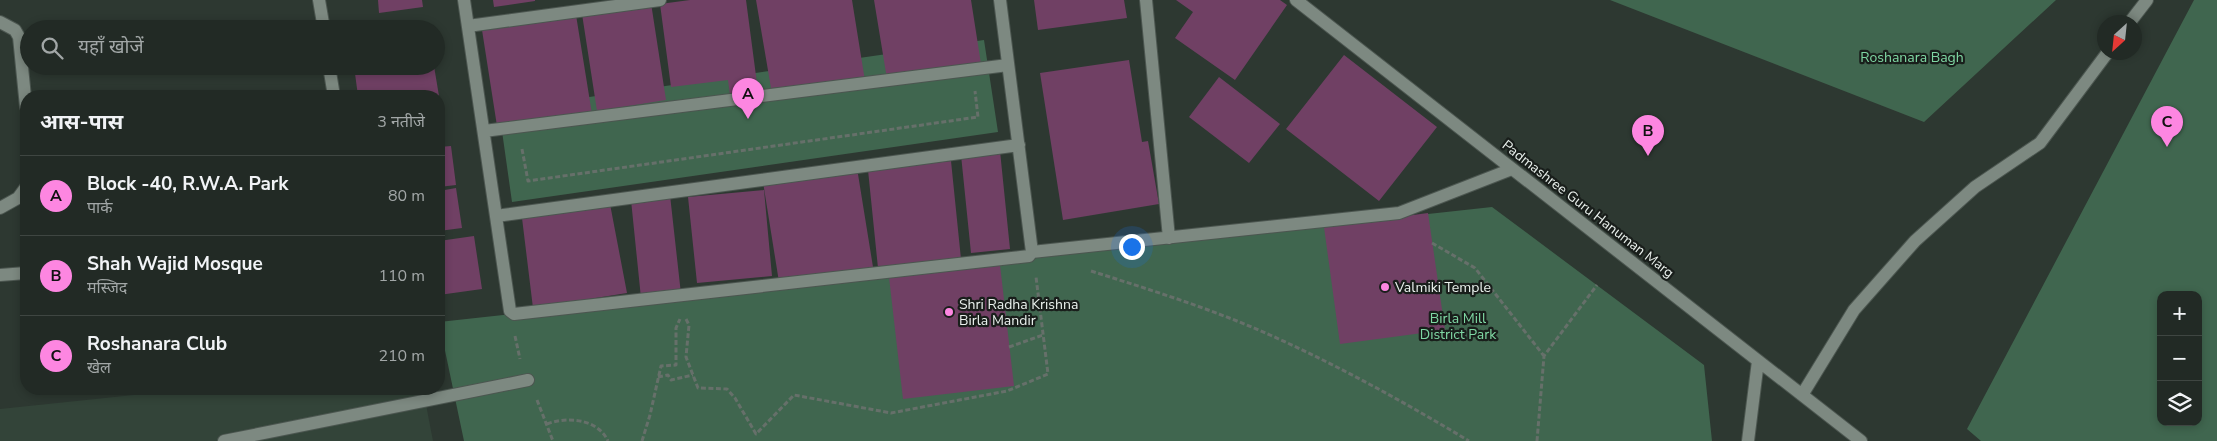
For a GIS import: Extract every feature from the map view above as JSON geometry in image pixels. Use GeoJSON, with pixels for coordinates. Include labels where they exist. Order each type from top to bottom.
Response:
{"type":"FeatureCollection","features":[{"type":"Feature","properties":{"kind":"street"},"geometry":{"type":"LineString","coordinates":[[319,0],[322,20]]}},
{"type":"Feature","properties":{"kind":"street"},"geometry":{"type":"LineString","coordinates":[[464,0],[510,311],[514,314],[1029,256],[1032,252],[1402,213],[1512,169]]}},
{"type":"Feature","properties":{"kind":"street"},"geometry":{"type":"LineString","coordinates":[[468,26],[660,0]]}},
{"type":"Feature","properties":{"kind":"street"},"geometry":{"type":"LineString","coordinates":[[1000,0],[1032,252]]}},
{"type":"Feature","properties":{"kind":"street"},"geometry":{"type":"LineString","coordinates":[[1146,0],[1169,238]]}},
{"type":"Feature","properties":{"kind":"street","name":"Padmashree Guru Hanuman Marg"},"geometry":{"type":"LineString","coordinates":[[1296,0],[1861,441]]}},
{"type":"Feature","properties":{"kind":"street"},"geometry":{"type":"LineString","coordinates":[[2135,15],[2147,0]]}},
{"type":"Feature","properties":{"kind":"street"},"geometry":{"type":"LineString","coordinates":[[0,22],[15,30],[19,37],[20,47]]}},
{"type":"Feature","properties":{"kind":"street"},"geometry":{"type":"LineString","coordinates":[[1802,395],[1854,310],[1915,241],[1975,187],[2040,143],[2102,60]]}},
{"type":"Feature","properties":{"kind":"street"},"geometry":{"type":"LineString","coordinates":[[484,131],[1008,65]]}},
{"type":"Feature","properties":{"kind":"street"},"geometry":{"type":"LineString","coordinates":[[23,75],[24,90]]}},
{"type":"Feature","properties":{"kind":"street"},"geometry":{"type":"LineString","coordinates":[[330,75],[333,90]]}},
{"type":"Feature","properties":{"kind":"street"},"geometry":{"type":"LineString","coordinates":[[496,216],[1019,145]]}},
{"type":"Feature","properties":{"kind":"street"},"geometry":{"type":"LineString","coordinates":[[0,208],[20,195]]}},
{"type":"Feature","properties":{"kind":"street"},"geometry":{"type":"LineString","coordinates":[[0,275],[20,273]]}},
{"type":"Feature","properties":{"kind":"street"},"geometry":{"type":"LineString","coordinates":[[1748,441],[1758,361]]}},
{"type":"Feature","properties":{"kind":"street"},"geometry":{"type":"LineString","coordinates":[[224,441],[528,380]]}},
{"type":"Feature","properties":{"kind":"path"},"geometry":{"type":"LineString","coordinates":[[518,126],[528,181],[978,117],[973,70]]}},
{"type":"Feature","properties":{"kind":"path"},"geometry":{"type":"LineString","coordinates":[[1432,243],[1475,268],[1544,356]]}},
{"type":"Feature","properties":{"kind":"path"},"geometry":{"type":"LineString","coordinates":[[642,441],[660,366],[676,365],[676,328],[680,319],[688,320],[686,357],[698,388],[727,389],[735,398],[756,434],[794,395],[890,413],[1007,391],[1048,374],[1032,252]]}},
{"type":"Feature","properties":{"kind":"path"},"geometry":{"type":"LineString","coordinates":[[1089,270],[1175,297],[1270,335],[1396,397],[1468,441]]}},
{"type":"Feature","properties":{"kind":"path"},"geometry":{"type":"LineString","coordinates":[[1537,441],[1544,356],[1597,285]]}},
{"type":"Feature","properties":{"kind":"path"},"geometry":{"type":"LineString","coordinates":[[1009,347],[1043,335]]}},
{"type":"Feature","properties":{"kind":"path"},"geometry":{"type":"LineString","coordinates":[[658,377],[668,375],[671,380],[693,375]]}},
{"type":"Feature","properties":{"kind":"path"},"geometry":{"type":"LineString","coordinates":[[547,424],[581,419],[605,434],[608,441]]}},
{"type":"Feature","properties":{"kind":"shaded area"},"geometry":{"type":"Polygon","coordinates":[[[134,395],[424,395],[433,441],[0,441],[0,409],[134,395]]]}},
{"type":"Feature","properties":{"kind":"green space","name":"Roshanara Bagh"},"geometry":{"type":"Polygon","coordinates":[[[1610,0],[2056,0],[1924,122],[1610,0]]]}},
{"type":"Feature","properties":{"kind":"green space"},"geometry":{"type":"Polygon","coordinates":[[[2194,0],[2217,0],[2217,441],[1981,441],[1967,429],[2194,0]]]}},
{"type":"Feature","properties":{"kind":"green space"},"geometry":{"type":"Polygon","coordinates":[[[984,40],[998,132],[512,202],[499,110],[984,40]]]}},
{"type":"Feature","properties":{"kind":"green space","name":"Birla Mill District Park"},"geometry":{"type":"Polygon","coordinates":[[[1492,207],[1704,365],[1712,441],[464,441],[445,351],[445,321],[1492,207]]]}},
{"type":"Feature","properties":{"kind":"building"},"geometry":{"type":"Polygon","coordinates":[[[378,0],[422,0],[423,7],[379,13],[378,0]]]}},
{"type":"Feature","properties":{"kind":"building"},"geometry":{"type":"Polygon","coordinates":[[[493,0],[535,0],[535,1],[494,7],[493,0]]]}},
{"type":"Feature","properties":{"kind":"building"},"geometry":{"type":"Polygon","coordinates":[[[690,0],[746,0],[758,91],[730,95],[728,80],[671,87],[660,4],[690,0]]]}},
{"type":"Feature","properties":{"kind":"building"},"geometry":{"type":"Polygon","coordinates":[[[756,0],[852,0],[865,81],[771,88],[756,0]]]}},
{"type":"Feature","properties":{"kind":"building"},"geometry":{"type":"Polygon","coordinates":[[[874,0],[971,0],[981,64],[887,79],[874,0]]]}},
{"type":"Feature","properties":{"kind":"building"},"geometry":{"type":"Polygon","coordinates":[[[1034,0],[1124,0],[1127,18],[1038,30],[1034,0]]]}},
{"type":"Feature","properties":{"kind":"building"},"geometry":{"type":"Polygon","coordinates":[[[1176,0],[1280,0],[1287,5],[1235,80],[1175,38],[1193,12],[1176,0]]]}},
{"type":"Feature","properties":{"kind":"building"},"geometry":{"type":"Polygon","coordinates":[[[651,3],[666,100],[597,111],[582,14],[651,3]]]}},
{"type":"Feature","properties":{"kind":"building"},"geometry":{"type":"Polygon","coordinates":[[[576,15],[592,114],[497,126],[482,30],[576,15]]]}},
{"type":"Feature","properties":{"kind":"building"},"geometry":{"type":"Polygon","coordinates":[[[1344,55],[1437,127],[1379,201],[1286,129],[1344,55]]]}},
{"type":"Feature","properties":{"kind":"building"},"geometry":{"type":"Polygon","coordinates":[[[1129,60],[1142,142],[1148,141],[1159,204],[1063,220],[1040,73],[1129,60]]]}},
{"type":"Feature","properties":{"kind":"building"},"geometry":{"type":"Polygon","coordinates":[[[355,75],[436,75],[438,90],[357,90],[355,75]]]}},
{"type":"Feature","properties":{"kind":"building"},"geometry":{"type":"Polygon","coordinates":[[[1219,77],[1280,124],[1249,163],[1189,117],[1219,77]]]}},
{"type":"Feature","properties":{"kind":"building"},"geometry":{"type":"Polygon","coordinates":[[[445,146],[451,146],[456,185],[445,186],[445,146]]]}},
{"type":"Feature","properties":{"kind":"building"},"geometry":{"type":"Polygon","coordinates":[[[1000,151],[1010,249],[971,253],[961,155],[1000,151]]]}},
{"type":"Feature","properties":{"kind":"building"},"geometry":{"type":"Polygon","coordinates":[[[951,161],[961,259],[878,268],[868,170],[951,161]]]}},
{"type":"Feature","properties":{"kind":"building"},"geometry":{"type":"Polygon","coordinates":[[[857,168],[873,267],[779,282],[763,182],[857,168]]]}},
{"type":"Feature","properties":{"kind":"building"},"geometry":{"type":"Polygon","coordinates":[[[456,188],[462,228],[445,230],[445,190],[456,188]]]}},
{"type":"Feature","properties":{"kind":"building"},"geometry":{"type":"Polygon","coordinates":[[[764,190],[772,276],[697,283],[688,197],[764,190]]]}},
{"type":"Feature","properties":{"kind":"building"},"geometry":{"type":"Polygon","coordinates":[[[670,195],[681,294],[641,298],[631,200],[670,195]]]}},
{"type":"Feature","properties":{"kind":"building"},"geometry":{"type":"Polygon","coordinates":[[[610,204],[627,293],[533,308],[522,218],[610,204]]]}},
{"type":"Feature","properties":{"kind":"building","name":"Valmiki Temple"},"geometry":{"type":"Polygon","coordinates":[[[1428,213],[1445,330],[1340,344],[1324,227],[1428,213]]]}},
{"type":"Feature","properties":{"kind":"building"},"geometry":{"type":"Polygon","coordinates":[[[474,236],[482,289],[445,294],[445,240],[474,236]]]}},
{"type":"Feature","properties":{"kind":"building","name":"Shri Radha Krishna Birla Mandir"},"geometry":{"type":"Polygon","coordinates":[[[1000,265],[1014,386],[903,399],[889,277],[1000,265]]]}},
{"type":"Feature","properties":{"kind":"place","name":"Block -40, R.W.A. Park"},"geometry":{"type":"Point","coordinates":[748,119]}},
{"type":"Feature","properties":{"kind":"place","name":"Roshanara Club"},"geometry":{"type":"Point","coordinates":[2167,147]}},
{"type":"Feature","properties":{"kind":"place","name":"Shah Wajid Mosque"},"geometry":{"type":"Point","coordinates":[1648,156]}},
{"type":"Feature","properties":{"kind":"place","name":"Valmiki Temple"},"geometry":{"type":"Point","coordinates":[1385,287]}},
{"type":"Feature","properties":{"kind":"place","name":"Shri Radha Krishna Birla Mandir"},"geometry":{"type":"Point","coordinates":[949,312]}}]}
